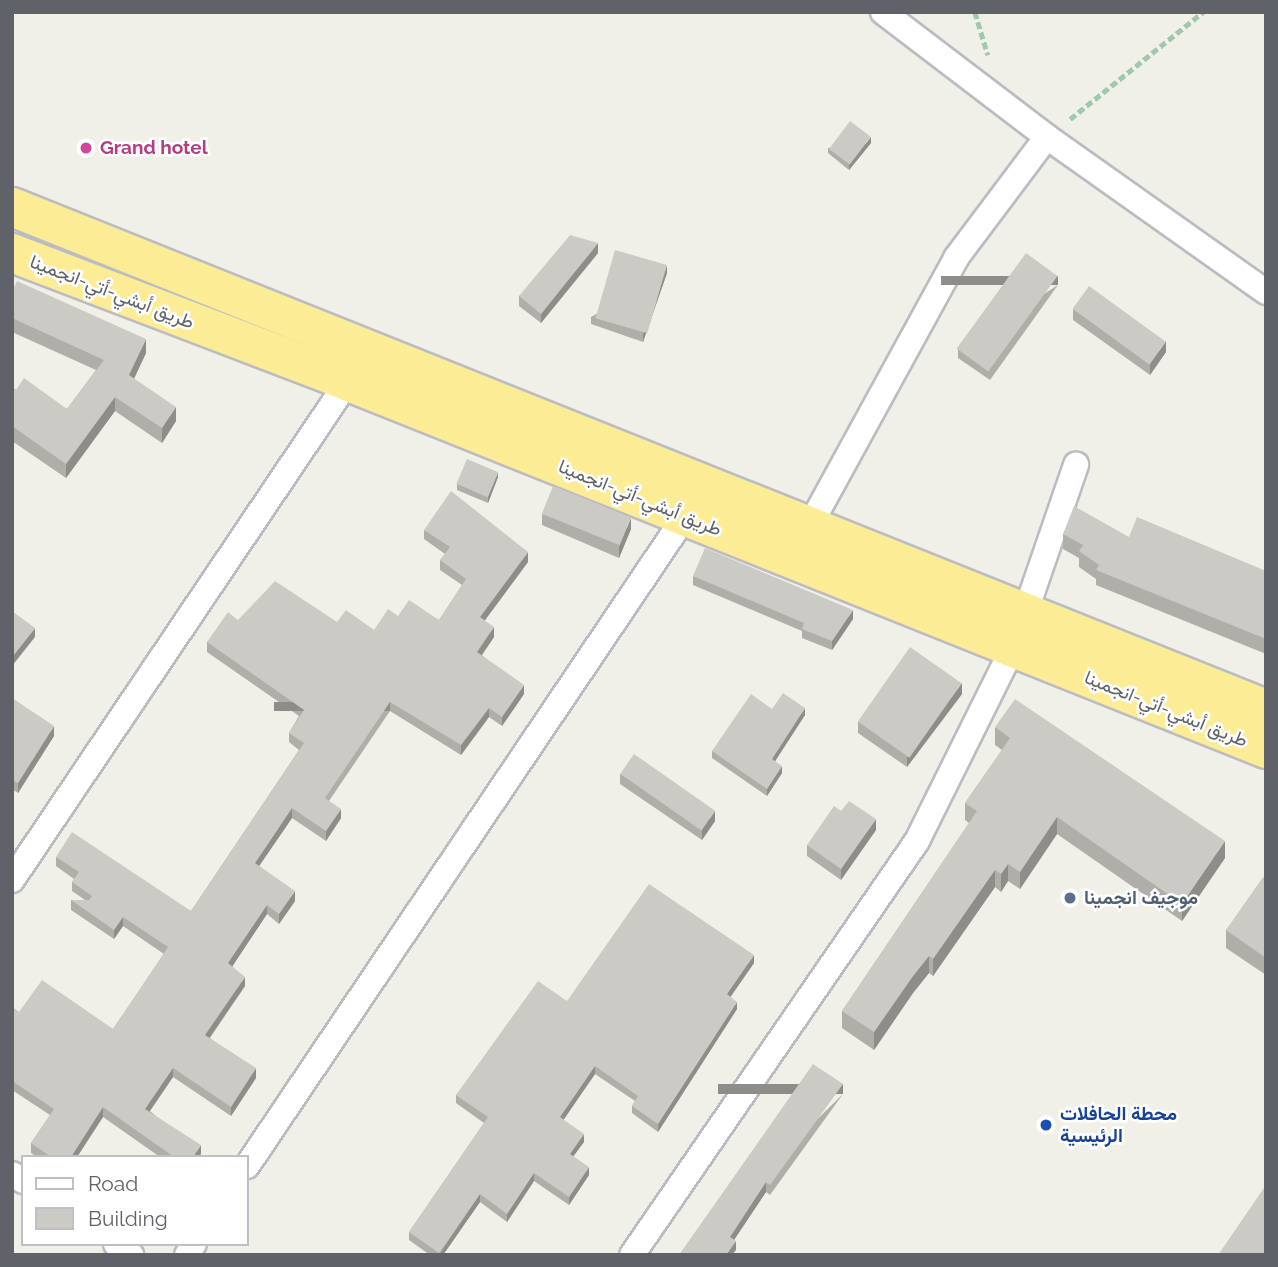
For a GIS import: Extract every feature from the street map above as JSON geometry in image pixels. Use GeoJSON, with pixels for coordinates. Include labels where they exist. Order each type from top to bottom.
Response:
{"type":"FeatureCollection","features":[{"type":"Feature","properties":{"kind":"highway"},"geometry":{"type":"LineString","coordinates":[[12,207],[809,527],[1019,631],[1266,709]]}},
{"type":"Feature","properties":{"kind":"highway","name":"طريق أبشي-أتي-انجمينا"},"geometry":{"type":"LineString","coordinates":[[17,263],[349,382],[685,515],[1019,631],[1266,749]]}},
{"type":"Feature","properties":{"kind":"street"},"geometry":{"type":"LineString","coordinates":[[883,12],[1047,137],[1266,292]]}},
{"type":"Feature","properties":{"kind":"street"},"geometry":{"type":"LineString","coordinates":[[809,527],[956,258],[1047,137]]}},
{"type":"Feature","properties":{"kind":"street"},"geometry":{"type":"LineString","coordinates":[[12,880],[368,350]]}},
{"type":"Feature","properties":{"kind":"street"},"geometry":{"type":"LineString","coordinates":[[632,1255],[917,841],[1019,631],[1076,465]]}},
{"type":"Feature","properties":{"kind":"street"},"geometry":{"type":"LineString","coordinates":[[248,1165],[685,515]]}},
{"type":"Feature","properties":{"kind":"path"},"geometry":{"type":"LineString","coordinates":[[1047,137],[1203,12]]}},
{"type":"Feature","properties":{"kind":"building"},"geometry":{"type":"Polygon","coordinates":[[[850,121],[871,137],[850,165],[829,149],[850,121]]]}},
{"type":"Feature","properties":{"kind":"building"},"geometry":{"type":"Polygon","coordinates":[[[570,235],[598,243],[541,314],[519,296],[570,235]]]}},
{"type":"Feature","properties":{"kind":"building"},"geometry":{"type":"Polygon","coordinates":[[[615,250],[667,265],[647,333],[595,318],[615,250]]]}},
{"type":"Feature","properties":{"kind":"building"},"geometry":{"type":"Polygon","coordinates":[[[1026,253],[1058,276],[988,371],[957,348],[1026,253]]]}},
{"type":"Feature","properties":{"kind":"building"},"geometry":{"type":"Polygon","coordinates":[[[17,281],[146,339],[129,375],[176,407],[162,428],[115,397],[66,464],[12,426],[12,387],[16,390],[24,378],[67,409],[104,360],[12,318],[12,291],[17,281]]]}},
{"type":"Feature","properties":{"kind":"building"},"geometry":{"type":"Polygon","coordinates":[[[1089,286],[1166,342],[1149,364],[1073,309],[1089,286]]]}},
{"type":"Feature","properties":{"kind":"building"},"geometry":{"type":"Polygon","coordinates":[[[467,459],[498,472],[488,497],[456,484],[467,459]]]}},
{"type":"Feature","properties":{"kind":"building"},"geometry":{"type":"Polygon","coordinates":[[[553,486],[631,517],[620,545],[542,514],[553,486]]]}},
{"type":"Feature","properties":{"kind":"building"},"geometry":{"type":"Polygon","coordinates":[[[451,491],[528,552],[480,617],[494,627],[477,652],[524,685],[502,717],[489,708],[461,745],[390,702],[325,798],[341,809],[326,831],[292,808],[255,863],[295,891],[279,914],[267,905],[228,963],[245,977],[205,1035],[256,1068],[231,1107],[173,1068],[145,1109],[201,1145],[194,1155],[171,1155],[103,1107],[72,1155],[48,1155],[31,1143],[54,1109],[12,1081],[12,1007],[19,1012],[42,980],[113,1029],[168,947],[123,917],[114,930],[71,900],[89,900],[92,896],[72,882],[79,872],[56,857],[72,832],[191,911],[304,743],[289,733],[304,710],[207,642],[228,612],[238,620],[275,581],[337,622],[346,610],[374,630],[388,609],[398,616],[409,600],[439,620],[466,579],[440,560],[450,547],[424,530],[451,491]]]}},
{"type":"Feature","properties":{"kind":"building"},"geometry":{"type":"Polygon","coordinates":[[[1074,506],[1129,537],[1137,517],[1266,571],[1266,639],[1096,570],[1099,565],[1079,551],[1083,545],[1063,534],[1074,506]]]}},
{"type":"Feature","properties":{"kind":"building"},"geometry":{"type":"Polygon","coordinates":[[[705,548],[853,610],[832,641],[802,629],[804,623],[693,576],[705,548]]]}},
{"type":"Feature","properties":{"kind":"building"},"geometry":{"type":"Polygon","coordinates":[[[12,611],[35,628],[12,657],[12,611]]]}},
{"type":"Feature","properties":{"kind":"building"},"geometry":{"type":"Polygon","coordinates":[[[910,647],[962,683],[909,758],[858,722],[910,647]]]}},
{"type":"Feature","properties":{"kind":"building"},"geometry":{"type":"Polygon","coordinates":[[[783,693],[805,708],[772,759],[782,766],[767,789],[712,751],[751,694],[772,709],[783,693]]]}},
{"type":"Feature","properties":{"kind":"building"},"geometry":{"type":"Polygon","coordinates":[[[12,698],[54,726],[18,783],[12,780],[12,698]]]}},
{"type":"Feature","properties":{"kind":"building"},"geometry":{"type":"Polygon","coordinates":[[[1015,699],[1225,841],[1182,904],[1057,817],[1020,872],[1008,864],[1001,874],[995,870],[933,959],[929,956],[874,1032],[842,1011],[977,811],[965,803],[1010,738],[995,727],[1015,699]]]}},
{"type":"Feature","properties":{"kind":"building"},"geometry":{"type":"Polygon","coordinates":[[[634,754],[715,811],[701,830],[620,774],[634,754]]]}},
{"type":"Feature","properties":{"kind":"building"},"geometry":{"type":"Polygon","coordinates":[[[849,801],[876,819],[841,869],[807,845],[834,806],[841,811],[849,801]]]}},
{"type":"Feature","properties":{"kind":"building"},"geometry":{"type":"Polygon","coordinates":[[[1263,877],[1266,879],[1266,958],[1226,930],[1263,877]]]}},
{"type":"Feature","properties":{"kind":"building"},"geometry":{"type":"Polygon","coordinates":[[[649,884],[754,955],[727,994],[737,1002],[658,1124],[632,1106],[638,1096],[595,1066],[560,1117],[584,1134],[570,1154],[589,1167],[569,1197],[534,1173],[507,1214],[480,1194],[439,1253],[409,1232],[488,1117],[456,1095],[538,981],[567,1001],[649,884]]]}},
{"type":"Feature","properties":{"kind":"building"},"geometry":{"type":"Polygon","coordinates":[[[813,1064],[843,1084],[770,1185],[766,1182],[730,1237],[736,1241],[726,1255],[679,1255],[813,1064]]]}},
{"type":"Feature","properties":{"kind":"building"},"geometry":{"type":"Polygon","coordinates":[[[1266,1185],[1266,1255],[1218,1255],[1266,1185]]]}},
{"type":"Feature","properties":{"kind":"place","name":"Grand hotel"},"geometry":{"type":"Point","coordinates":[86,148]}},
{"type":"Feature","properties":{"kind":"place","name":"موجيف انجمينا"},"geometry":{"type":"Point","coordinates":[1070,898]}},
{"type":"Feature","properties":{"kind":"place","name":"محطة الحافلات الرئيسية"},"geometry":{"type":"Point","coordinates":[1046,1125]}}]}
